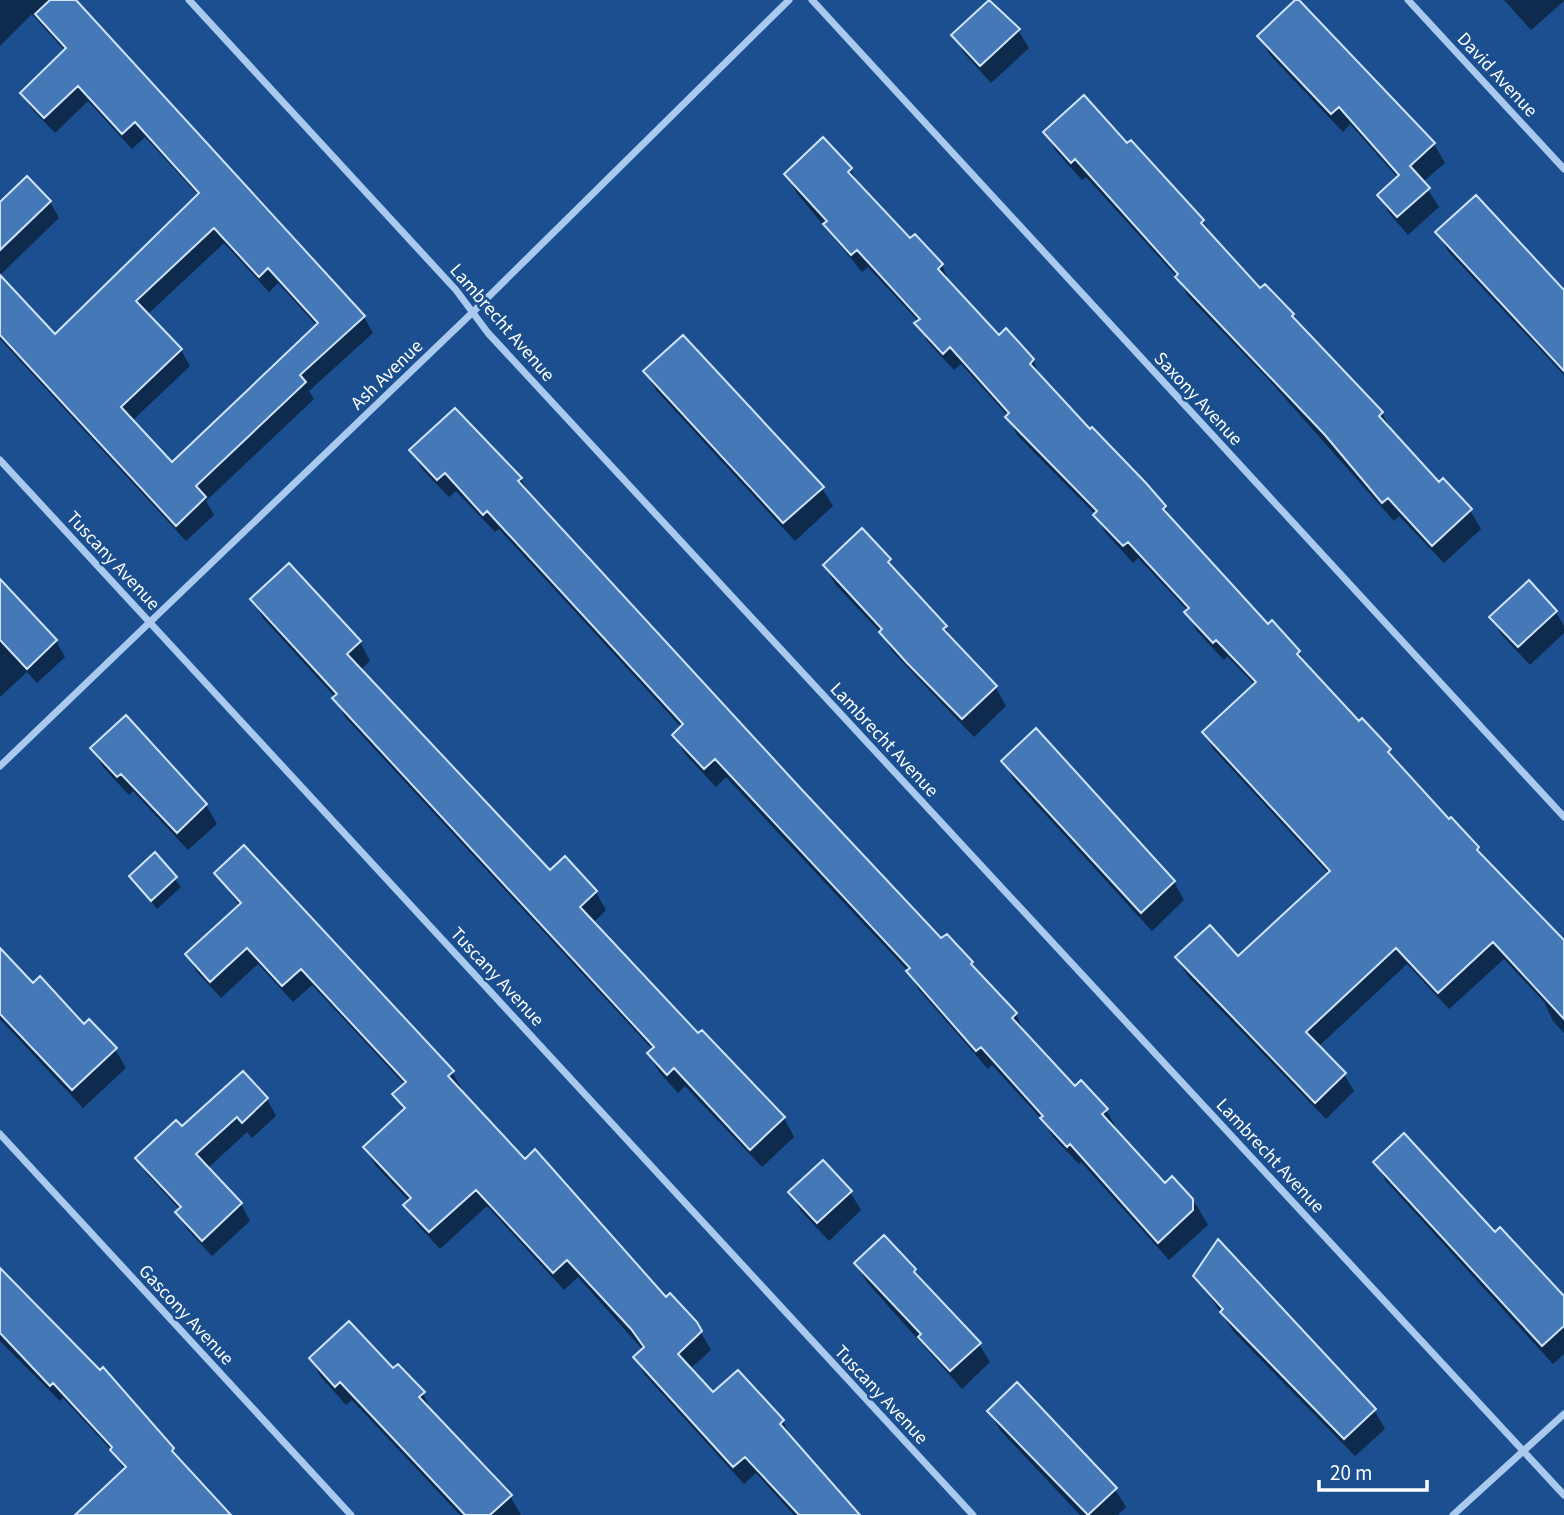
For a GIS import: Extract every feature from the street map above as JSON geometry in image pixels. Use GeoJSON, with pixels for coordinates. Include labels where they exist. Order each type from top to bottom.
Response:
{"type":"FeatureCollection","features":[{"type":"Feature","properties":{"kind":"street","name":"Lambrecht Avenue"},"geometry":{"type":"LineString","coordinates":[[189,0],[474,311],[506,353],[1564,1495]]}},
{"type":"Feature","properties":{"kind":"street","name":"Ash Avenue"},"geometry":{"type":"LineString","coordinates":[[0,765],[474,311],[789,0]]}},
{"type":"Feature","properties":{"kind":"street","name":"Saxony Avenue"},"geometry":{"type":"LineString","coordinates":[[812,0],[1564,817]]}},
{"type":"Feature","properties":{"kind":"street","name":"David Avenue"},"geometry":{"type":"LineString","coordinates":[[1408,0],[1564,169]]}},
{"type":"Feature","properties":{"kind":"street","name":"Tuscany Avenue"},"geometry":{"type":"LineString","coordinates":[[0,460],[973,1515]]}},
{"type":"Feature","properties":{"kind":"street","name":"Gascony Avenue"},"geometry":{"type":"LineString","coordinates":[[0,1134],[351,1515]]}},
{"type":"Feature","properties":{"kind":"street"},"geometry":{"type":"LineString","coordinates":[[1453,1515],[1564,1415]]}},
{"type":"Feature","properties":{"kind":"building"},"geometry":{"type":"Polygon","coordinates":[[[50,0],[76,0],[365,316],[300,375],[306,382],[196,486],[206,497],[176,526],[0,335],[0,275],[55,334],[199,193],[135,122],[122,134],[78,86],[44,118],[20,93],[66,48],[35,14],[50,0]],[[214,228],[136,301],[182,349],[121,407],[172,462],[318,323],[268,268],[259,277],[214,228]]]}},
{"type":"Feature","properties":{"kind":"building"},"geometry":{"type":"Polygon","coordinates":[[[989,0],[1020,29],[980,66],[951,35],[989,0]]]}},
{"type":"Feature","properties":{"kind":"building"},"geometry":{"type":"Polygon","coordinates":[[[1295,0],[1299,0],[1435,143],[1410,166],[1430,188],[1397,217],[1377,195],[1399,175],[1339,107],[1331,114],[1257,36],[1295,0]]]}},
{"type":"Feature","properties":{"kind":"building"},"geometry":{"type":"Polygon","coordinates":[[[1084,95],[1127,143],[1131,140],[1204,220],[1201,223],[1260,288],[1265,284],[1294,314],[1292,316],[1383,412],[1379,416],[1439,482],[1443,478],[1472,509],[1432,546],[1388,498],[1382,503],[1325,435],[1175,277],[1178,274],[1075,159],[1071,163],[1043,132],[1084,95]]]}},
{"type":"Feature","properties":{"kind":"building"},"geometry":{"type":"Polygon","coordinates":[[[823,137],[852,168],[848,172],[910,238],[915,234],[943,264],[938,269],[999,335],[1006,328],[1034,359],[1030,364],[1090,429],[1092,427],[1146,483],[1166,506],[1163,509],[1268,624],[1272,620],[1300,651],[1297,654],[1359,721],[1362,718],[1391,749],[1388,752],[1564,940],[1564,1019],[1493,942],[1438,993],[1396,948],[1306,1032],[1346,1073],[1315,1103],[1175,957],[1210,925],[1238,956],[1330,871],[1202,732],[1256,682],[1216,640],[1213,643],[1184,612],[1189,608],[1128,542],[1123,546],[1093,515],[1097,511],[1005,417],[1009,413],[950,347],[943,354],[914,323],[920,319],[857,250],[851,255],[823,224],[827,221],[784,174],[823,137]]]}},
{"type":"Feature","properties":{"kind":"building"},"geometry":{"type":"Polygon","coordinates":[[[27,176],[51,201],[0,250],[0,202],[27,176]]]}},
{"type":"Feature","properties":{"kind":"building"},"geometry":{"type":"Polygon","coordinates":[[[1476,195],[1564,290],[1564,371],[1435,232],[1476,195]]]}},
{"type":"Feature","properties":{"kind":"building"},"geometry":{"type":"Polygon","coordinates":[[[683,335],[824,487],[783,523],[643,371],[683,335]]]}},
{"type":"Feature","properties":{"kind":"building"},"geometry":{"type":"Polygon","coordinates":[[[455,408],[522,478],[518,481],[804,792],[941,938],[947,934],[973,962],[971,964],[1017,1013],[1012,1018],[1075,1086],[1081,1080],[1108,1109],[1102,1114],[1165,1183],[1172,1176],[1193,1199],[1193,1210],[1158,1243],[1070,1144],[1067,1147],[1040,1118],[1043,1116],[981,1047],[976,1051],[906,971],[910,968],[715,759],[704,769],[672,735],[683,724],[487,511],[483,515],[445,473],[437,480],[409,450],[455,408]]]}},
{"type":"Feature","properties":{"kind":"building"},"geometry":{"type":"Polygon","coordinates":[[[862,528],[891,559],[888,562],[947,626],[943,629],[997,686],[962,719],[879,632],[882,629],[823,565],[862,528]]]}},
{"type":"Feature","properties":{"kind":"building"},"geometry":{"type":"Polygon","coordinates":[[[289,563],[361,641],[347,654],[550,870],[565,856],[597,891],[580,907],[698,1033],[702,1030],[785,1117],[750,1150],[674,1068],[667,1075],[647,1053],[654,1047],[332,698],[337,694],[250,599],[289,563]]]}},
{"type":"Feature","properties":{"kind":"building"},"geometry":{"type":"Polygon","coordinates":[[[0,579],[57,640],[27,669],[0,640],[0,579]]]}},
{"type":"Feature","properties":{"kind":"building"},"geometry":{"type":"Polygon","coordinates":[[[1529,580],[1557,611],[1518,647],[1489,617],[1529,580]]]}},
{"type":"Feature","properties":{"kind":"building"},"geometry":{"type":"Polygon","coordinates":[[[126,715],[207,804],[177,833],[121,774],[117,777],[90,748],[126,715]]]}},
{"type":"Feature","properties":{"kind":"building"},"geometry":{"type":"Polygon","coordinates":[[[1036,728],[1175,881],[1141,913],[1001,761],[1036,728]]]}},
{"type":"Feature","properties":{"kind":"building"},"geometry":{"type":"Polygon","coordinates":[[[244,845],[454,1071],[448,1076],[525,1159],[535,1149],[666,1297],[670,1293],[697,1322],[702,1331],[678,1354],[713,1392],[738,1370],[784,1420],[780,1424],[860,1515],[799,1515],[745,1457],[733,1467],[633,1357],[644,1347],[631,1329],[567,1260],[553,1273],[476,1190],[429,1232],[403,1205],[411,1198],[363,1147],[405,1108],[392,1094],[406,1082],[301,969],[282,986],[247,948],[210,982],[185,954],[241,903],[214,873],[244,845]]]}},
{"type":"Feature","properties":{"kind":"building"},"geometry":{"type":"Polygon","coordinates":[[[155,852],[177,877],[151,901],[129,876],[155,852]]]}},
{"type":"Feature","properties":{"kind":"building"},"geometry":{"type":"Polygon","coordinates":[[[0,948],[33,983],[40,976],[84,1024],[89,1019],[117,1048],[72,1090],[0,1014],[0,948]]]}},
{"type":"Feature","properties":{"kind":"building"},"geometry":{"type":"Polygon","coordinates":[[[243,1071],[268,1098],[242,1123],[237,1117],[196,1154],[242,1203],[202,1241],[175,1212],[181,1207],[135,1158],[176,1120],[182,1126],[243,1071]]]}},
{"type":"Feature","properties":{"kind":"building"},"geometry":{"type":"Polygon","coordinates":[[[1404,1133],[1495,1232],[1500,1227],[1564,1296],[1564,1326],[1542,1346],[1373,1162],[1404,1133]]]}},
{"type":"Feature","properties":{"kind":"building"},"geometry":{"type":"Polygon","coordinates":[[[823,1160],[852,1191],[817,1223],[788,1192],[823,1160]]]}},
{"type":"Feature","properties":{"kind":"building"},"geometry":{"type":"Polygon","coordinates":[[[884,1235],[916,1269],[914,1272],[981,1343],[950,1371],[918,1337],[921,1334],[854,1263],[884,1235]]]}},
{"type":"Feature","properties":{"kind":"building"},"geometry":{"type":"Polygon","coordinates":[[[1218,1239],[1376,1409],[1344,1439],[1220,1312],[1223,1309],[1193,1276],[1218,1239]]]}},
{"type":"Feature","properties":{"kind":"building"},"geometry":{"type":"Polygon","coordinates":[[[0,1268],[100,1370],[103,1367],[174,1448],[172,1451],[231,1515],[75,1515],[126,1467],[110,1450],[112,1447],[53,1383],[50,1386],[0,1333],[0,1268]]]}},
{"type":"Feature","properties":{"kind":"building"},"geometry":{"type":"Polygon","coordinates":[[[349,1321],[393,1368],[398,1364],[425,1392],[419,1397],[512,1495],[490,1515],[465,1515],[340,1382],[335,1387],[309,1358],[349,1321]]]}},
{"type":"Feature","properties":{"kind":"building"},"geometry":{"type":"Polygon","coordinates":[[[1017,1382],[1117,1488],[1088,1515],[987,1411],[1017,1382]]]}}]}
